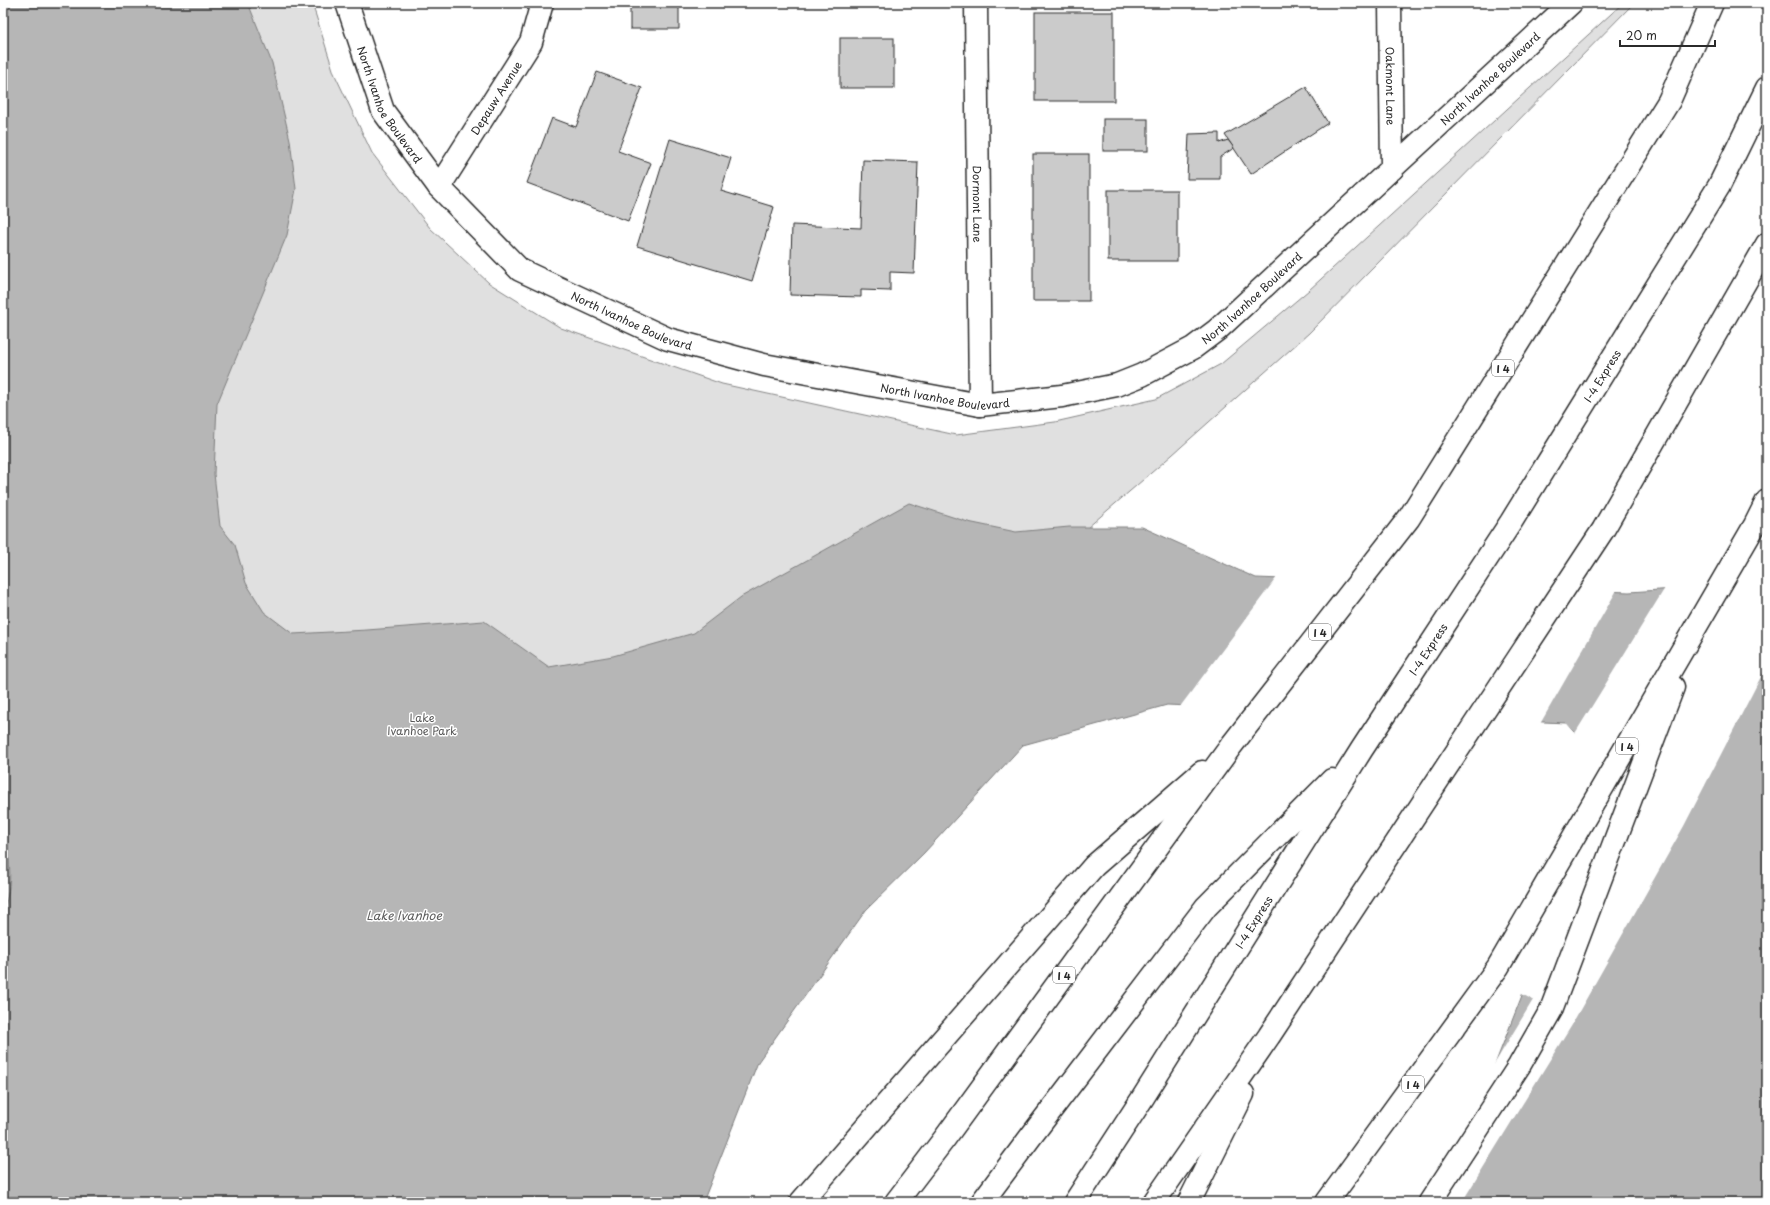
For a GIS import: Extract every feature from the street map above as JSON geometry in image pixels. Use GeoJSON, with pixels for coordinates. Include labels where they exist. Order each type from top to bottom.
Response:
{"type":"FeatureCollection","features":[{"type":"Feature","properties":{"kind":"main road","name":"North Ivanhoe Boulevard"},"geometry":{"type":"LineString","coordinates":[[347,3],[383,111],[439,187],[520,270],[668,339],[764,365],[980,406],[1062,396],[1117,385],[1142,375],[1193,348],[1217,330],[1571,3]]}},
{"type":"Feature","properties":{"kind":"main road","name":"Depauw Avenue"},"geometry":{"type":"LineString","coordinates":[[439,187],[532,42],[542,3]]}},
{"type":"Feature","properties":{"kind":"main road","name":"Dormont Lane"},"geometry":{"type":"LineString","coordinates":[[976,3],[980,406]]}},
{"type":"Feature","properties":{"kind":"main road","name":"Oakmont Lane"},"geometry":{"type":"LineString","coordinates":[[1390,3],[1392,169]]}},
{"type":"Feature","properties":{"kind":"main road","name":"I 4"},"geometry":{"type":"LineString","coordinates":[[896,1202],[945,1138],[1231,746],[1409,518],[1669,102],[1712,3]]}},
{"type":"Feature","properties":{"kind":"main road","name":"I-4 Express"},"geometry":{"type":"LineString","coordinates":[[1075,1202],[1362,749],[1511,522],[1719,186],[1767,88]]}},
{"type":"Feature","properties":{"kind":"main road"},"geometry":{"type":"LineString","coordinates":[[1154,1202],[1279,1020],[1458,752],[1603,530],[1767,244]]}},
{"type":"Feature","properties":{"kind":"main road","name":"I 4"},"geometry":{"type":"LineString","coordinates":[[1327,1202],[1498,967],[1696,628],[1755,525],[1767,501]]}},
{"type":"Feature","properties":{"kind":"main road"},"geometry":{"type":"LineString","coordinates":[[1430,1202],[1506,1086],[1551,1010],[1696,628]]}},
{"type":"Feature","properties":{"kind":"main road"},"geometry":{"type":"LineString","coordinates":[[801,1202],[1094,866],[1231,746]]}},
{"type":"Feature","properties":{"kind":"main road"},"geometry":{"type":"LineString","coordinates":[[982,1202],[1206,907],[1362,749]]}},
{"type":"Feature","properties":{"kind":"main road"},"geometry":{"type":"LineString","coordinates":[[1189,1202],[1279,1020]]}},
{"type":"Feature","properties":{"kind":"green space","name":"Lake Ivanhoe Park"},"geometry":{"type":"Polygon","coordinates":[[[3,3],[312,3],[334,73],[372,153],[430,228],[489,283],[561,328],[722,384],[956,435],[1055,422],[1156,399],[1221,364],[1309,290],[1623,3],[1634,3],[1309,333],[1172,455],[973,626],[3,1202],[3,3]]]}},
{"type":"Feature","properties":{"kind":"water","name":"Lake Ivanhoe"},"geometry":{"type":"Polygon","coordinates":[[[3,3],[248,3],[272,63],[290,140],[296,189],[287,235],[217,404],[214,474],[220,526],[235,545],[246,583],[264,612],[293,634],[484,621],[549,667],[613,656],[694,633],[741,597],[909,503],[968,522],[1016,532],[1069,527],[1142,527],[1256,578],[1629,592],[1767,583],[1767,1202],[1441,1202],[1521,998],[1572,855],[1582,778],[1582,741],[1566,723],[1167,705],[1023,745],[924,853],[866,910],[758,1062],[703,1202],[3,1202],[3,910],[8,895],[10,866],[3,842],[3,3]]]}},
{"type":"Feature","properties":{"kind":"pier"},"geometry":{"type":"Polygon","coordinates":[[[1277,577],[1617,590],[1540,724],[1179,708],[1277,577]]]}},
{"type":"Feature","properties":{"kind":"pier"},"geometry":{"type":"Polygon","coordinates":[[[1767,581],[1767,665],[1684,826],[1572,1024],[1462,1202],[1439,1202],[1490,1071],[1533,1000],[1520,993],[1570,855],[1580,778],[1580,741],[1574,735],[1665,588],[1767,581]]]}},
{"type":"Feature","properties":{"kind":"building"},"geometry":{"type":"Polygon","coordinates":[[[630,3],[700,3],[700,6],[679,6],[679,29],[630,29],[630,3]]]}},
{"type":"Feature","properties":{"kind":"building"},"geometry":{"type":"Polygon","coordinates":[[[1035,12],[1114,12],[1114,101],[1035,101],[1035,12]]]}},
{"type":"Feature","properties":{"kind":"building"},"geometry":{"type":"Polygon","coordinates":[[[840,38],[894,38],[894,88],[840,88],[840,38]]]}},
{"type":"Feature","properties":{"kind":"building"},"geometry":{"type":"Polygon","coordinates":[[[597,72],[642,88],[618,151],[651,163],[628,221],[527,183],[552,118],[576,127],[597,72]]]}},
{"type":"Feature","properties":{"kind":"building"},"geometry":{"type":"Polygon","coordinates":[[[1306,87],[1328,123],[1251,174],[1225,135],[1306,87]]]}},
{"type":"Feature","properties":{"kind":"building"},"geometry":{"type":"Polygon","coordinates":[[[1103,119],[1148,119],[1148,151],[1103,151],[1103,119]]]}},
{"type":"Feature","properties":{"kind":"building"},"geometry":{"type":"Polygon","coordinates":[[[1219,133],[1219,143],[1228,140],[1234,148],[1220,157],[1220,179],[1187,179],[1189,134],[1219,133]]]}},
{"type":"Feature","properties":{"kind":"building"},"geometry":{"type":"Polygon","coordinates":[[[670,139],[731,158],[721,191],[774,207],[752,281],[637,246],[670,139]]]}},
{"type":"Feature","properties":{"kind":"building"},"geometry":{"type":"Polygon","coordinates":[[[1033,154],[1089,154],[1089,301],[1033,301],[1033,154]]]}},
{"type":"Feature","properties":{"kind":"building"},"geometry":{"type":"Polygon","coordinates":[[[863,160],[918,162],[914,273],[890,272],[890,291],[861,290],[861,297],[790,295],[792,225],[861,228],[863,160]]]}},
{"type":"Feature","properties":{"kind":"building"},"geometry":{"type":"Polygon","coordinates":[[[1108,190],[1177,190],[1177,261],[1108,261],[1108,190]]]}}]}
